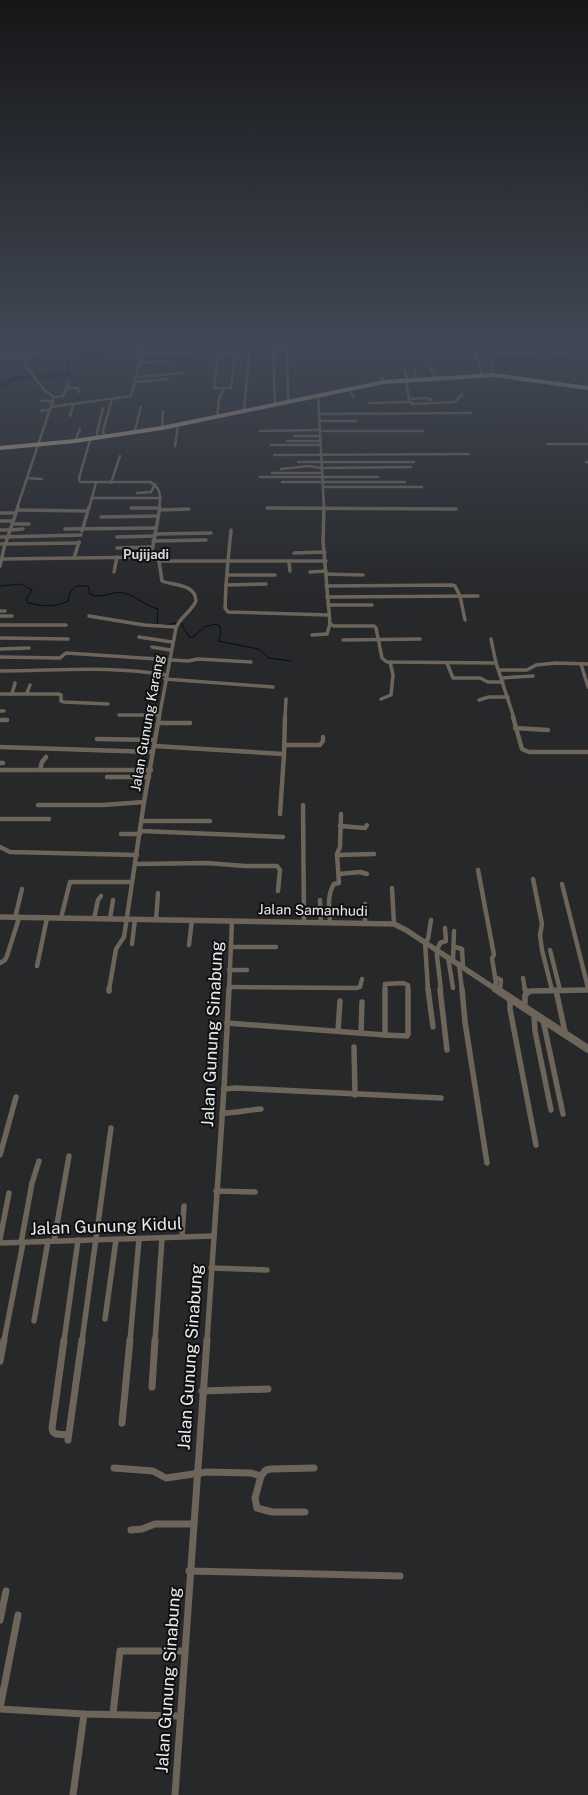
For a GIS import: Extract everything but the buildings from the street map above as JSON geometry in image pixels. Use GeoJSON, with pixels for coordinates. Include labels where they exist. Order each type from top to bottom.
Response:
{"type":"FeatureCollection","features":[{"type":"Feature","properties":{"kind":"main road"},"geometry":{"type":"LineString","coordinates":[[0,448],[75,442],[158,429]]}},
{"type":"Feature","properties":{"kind":"street"},"geometry":{"type":"LineString","coordinates":[[0,566],[2,559],[2,548],[8,537],[17,512],[44,429]]}},
{"type":"Feature","properties":{"kind":"street"},"geometry":{"type":"LineString","coordinates":[[98,429],[98,438]]}},
{"type":"Feature","properties":{"kind":"street"},"geometry":{"type":"LineString","coordinates":[[104,429],[105,437]]}},
{"type":"Feature","properties":{"kind":"street"},"geometry":{"type":"LineString","coordinates":[[134,433],[135,429]]}},
{"type":"Feature","properties":{"kind":"street"},"geometry":{"type":"LineString","coordinates":[[175,446],[177,429]]}},
{"type":"Feature","properties":{"kind":"street"},"geometry":{"type":"LineString","coordinates":[[312,635],[328,634],[330,624],[323,533],[325,521],[320,429]]}},
{"type":"Feature","properties":{"kind":"street"},"geometry":{"type":"LineString","coordinates":[[75,442],[80,430]]}},
{"type":"Feature","properties":{"kind":"street"},"geometry":{"type":"LineString","coordinates":[[260,431],[423,431]]}},
{"type":"Feature","properties":{"kind":"street"},"geometry":{"type":"LineString","coordinates":[[294,436],[320,432]]}},
{"type":"Feature","properties":{"kind":"street"},"geometry":{"type":"LineString","coordinates":[[25,447],[27,440]]}},
{"type":"Feature","properties":{"kind":"street"},"geometry":{"type":"LineString","coordinates":[[90,440],[79,480],[82,482],[96,483],[148,482],[155,484],[160,492],[161,498],[151,557]]}},
{"type":"Feature","properties":{"kind":"street"},"geometry":{"type":"LineString","coordinates":[[288,441],[321,443]]}},
{"type":"Feature","properties":{"kind":"street"},"geometry":{"type":"LineString","coordinates":[[271,445],[321,443]]}},
{"type":"Feature","properties":{"kind":"street"},"geometry":{"type":"LineString","coordinates":[[547,444],[588,444]]}},
{"type":"Feature","properties":{"kind":"street"},"geometry":{"type":"LineString","coordinates":[[274,455],[469,454]]}},
{"type":"Feature","properties":{"kind":"street"},"geometry":{"type":"LineString","coordinates":[[111,483],[120,456]]}},
{"type":"Feature","properties":{"kind":"street"},"geometry":{"type":"LineString","coordinates":[[298,462],[414,462]]}},
{"type":"Feature","properties":{"kind":"street"},"geometry":{"type":"LineString","coordinates":[[281,469],[309,466],[321,468],[411,467]]}},
{"type":"Feature","properties":{"kind":"street"},"geometry":{"type":"LineString","coordinates":[[272,473],[322,473]]}},
{"type":"Feature","properties":{"kind":"street"},"geometry":{"type":"LineString","coordinates":[[260,477],[378,477]]}},
{"type":"Feature","properties":{"kind":"street"},"geometry":{"type":"LineString","coordinates":[[27,478],[42,479]]}},
{"type":"Feature","properties":{"kind":"street"},"geometry":{"type":"LineString","coordinates":[[282,482],[405,482]]}},
{"type":"Feature","properties":{"kind":"street"},"geometry":{"type":"LineString","coordinates":[[74,558],[96,483]]}},
{"type":"Feature","properties":{"kind":"street"},"geometry":{"type":"LineString","coordinates":[[137,493],[151,492],[155,484]]}},
{"type":"Feature","properties":{"kind":"street"},"geometry":{"type":"LineString","coordinates":[[323,487],[422,487]]}},
{"type":"Feature","properties":{"kind":"street"},"geometry":{"type":"LineString","coordinates":[[91,498],[161,498]]}},
{"type":"Feature","properties":{"kind":"street"},"geometry":{"type":"LineString","coordinates":[[131,508],[189,509]]}},
{"type":"Feature","properties":{"kind":"street"},"geometry":{"type":"LineString","coordinates":[[267,508],[456,509]]}},
{"type":"Feature","properties":{"kind":"street"},"geometry":{"type":"LineString","coordinates":[[0,514],[17,512],[87,511]]}},
{"type":"Feature","properties":{"kind":"street"},"geometry":{"type":"LineString","coordinates":[[101,517],[158,516]]}},
{"type":"Feature","properties":{"kind":"street"},"geometry":{"type":"LineString","coordinates":[[0,522],[29,524]]}},
{"type":"Feature","properties":{"kind":"street"},"geometry":{"type":"LineString","coordinates":[[65,529],[156,528]]}},
{"type":"Feature","properties":{"kind":"street"},"geometry":{"type":"LineString","coordinates":[[0,530],[23,529]]}},
{"type":"Feature","properties":{"kind":"street"},"geometry":{"type":"LineString","coordinates":[[231,530],[224,608],[228,612],[329,615]]}},
{"type":"Feature","properties":{"kind":"street"},"geometry":{"type":"LineString","coordinates":[[117,536],[211,533]]}},
{"type":"Feature","properties":{"kind":"street"},"geometry":{"type":"LineString","coordinates":[[0,537],[81,536]]}},
{"type":"Feature","properties":{"kind":"street"},"geometry":{"type":"LineString","coordinates":[[153,541],[206,540]]}},
{"type":"Feature","properties":{"kind":"street"},"geometry":{"type":"LineString","coordinates":[[0,544],[79,543]]}},
{"type":"Feature","properties":{"kind":"street"},"geometry":{"type":"LineString","coordinates":[[117,548],[152,547]]}},
{"type":"Feature","properties":{"kind":"street"},"geometry":{"type":"LineString","coordinates":[[294,553],[325,552]]}},
{"type":"Feature","properties":{"kind":"street"},"geometry":{"type":"LineString","coordinates":[[114,572],[117,557]]}},
{"type":"Feature","properties":{"kind":"street"},"geometry":{"type":"LineString","coordinates":[[2,559],[151,557],[159,561],[326,562]]}},
{"type":"Feature","properties":{"kind":"street"},"geometry":{"type":"LineString","coordinates":[[90,616],[147,624],[157,627],[177,624],[193,608],[195,597],[185,586],[162,581],[160,576],[159,561]]}},
{"type":"Feature","properties":{"kind":"street"},"geometry":{"type":"LineString","coordinates":[[289,562],[290,571]]}},
{"type":"Feature","properties":{"kind":"street"},"geometry":{"type":"LineString","coordinates":[[310,572],[363,575]]}},
{"type":"Feature","properties":{"kind":"street"},"geometry":{"type":"LineString","coordinates":[[227,575],[275,576]]}},
{"type":"Feature","properties":{"kind":"street"},"geometry":{"type":"LineString","coordinates":[[226,585],[266,584]]}},
{"type":"Feature","properties":{"kind":"street"},"geometry":{"type":"LineString","coordinates":[[326,586],[447,584],[455,586],[460,596],[465,620]]}},
{"type":"Feature","properties":{"kind":"street"},"geometry":{"type":"LineString","coordinates":[[327,597],[478,596]]}},
{"type":"Feature","properties":{"kind":"street"},"geometry":{"type":"LineString","coordinates":[[328,605],[372,605]]}},
{"type":"Feature","properties":{"kind":"street"},"geometry":{"type":"LineString","coordinates":[[0,611],[5,612]]}},
{"type":"Feature","properties":{"kind":"street"},"geometry":{"type":"LineString","coordinates":[[0,616],[12,616]]}},
{"type":"Feature","properties":{"kind":"street","name":"Jalan Gunung Karang"},"geometry":{"type":"LineString","coordinates":[[109,991],[116,949],[124,937],[132,882],[138,855],[144,802],[151,770],[168,660],[177,624]]}},
{"type":"Feature","properties":{"kind":"street"},"geometry":{"type":"LineString","coordinates":[[330,624],[334,626],[372,626],[376,628],[382,658],[390,662],[496,663]]}},
{"type":"Feature","properties":{"kind":"street"},"geometry":{"type":"LineString","coordinates":[[0,625],[66,625]]}},
{"type":"Feature","properties":{"kind":"street"},"geometry":{"type":"LineString","coordinates":[[139,637],[172,642]]}},
{"type":"Feature","properties":{"kind":"street"},"geometry":{"type":"LineString","coordinates":[[0,638],[68,639]]}},
{"type":"Feature","properties":{"kind":"street"},"geometry":{"type":"LineString","coordinates":[[343,640],[420,639]]}},
{"type":"Feature","properties":{"kind":"street"},"geometry":{"type":"LineString","coordinates":[[491,639],[496,663],[508,697],[521,748],[525,751],[588,752]]}},
{"type":"Feature","properties":{"kind":"street"},"geometry":{"type":"LineString","coordinates":[[0,649],[29,648]]}},
{"type":"Feature","properties":{"kind":"street"},"geometry":{"type":"LineString","coordinates":[[152,648],[170,650]]}},
{"type":"Feature","properties":{"kind":"street"},"geometry":{"type":"LineString","coordinates":[[0,657],[60,658],[66,653],[188,661],[198,658],[251,662]]}},
{"type":"Feature","properties":{"kind":"street"},"geometry":{"type":"LineString","coordinates":[[381,699],[391,695],[392,675],[390,662]]}},
{"type":"Feature","properties":{"kind":"street"},"geometry":{"type":"LineString","coordinates":[[447,662],[453,678],[480,678],[488,682],[533,676]]}},
{"type":"Feature","properties":{"kind":"street"},"geometry":{"type":"LineString","coordinates":[[499,670],[527,670],[536,666],[556,663],[588,664]]}},
{"type":"Feature","properties":{"kind":"street"},"geometry":{"type":"LineString","coordinates":[[581,664],[588,686]]}},
{"type":"Feature","properties":{"kind":"street"},"geometry":{"type":"LineString","coordinates":[[0,671],[56,671],[70,668],[143,672],[166,677],[273,686]]}},
{"type":"Feature","properties":{"kind":"street"},"geometry":{"type":"LineString","coordinates":[[12,694],[15,683]]}},
{"type":"Feature","properties":{"kind":"street"},"geometry":{"type":"LineString","coordinates":[[27,693],[30,684]]}},
{"type":"Feature","properties":{"kind":"street"},"geometry":{"type":"LineString","coordinates":[[0,694],[58,694],[61,695],[61,701],[64,702],[108,704]]}},
{"type":"Feature","properties":{"kind":"street"},"geometry":{"type":"LineString","coordinates":[[479,700],[488,697],[508,697]]}},
{"type":"Feature","properties":{"kind":"street"},"geometry":{"type":"LineString","coordinates":[[280,814],[285,745],[286,699]]}},
{"type":"Feature","properties":{"kind":"street"},"geometry":{"type":"LineString","coordinates":[[119,715],[159,715]]}},
{"type":"Feature","properties":{"kind":"street"},"geometry":{"type":"LineString","coordinates":[[0,720],[7,720]]}},
{"type":"Feature","properties":{"kind":"street"},"geometry":{"type":"LineString","coordinates":[[158,723],[190,723]]}},
{"type":"Feature","properties":{"kind":"street"},"geometry":{"type":"LineString","coordinates":[[515,728],[548,730]]}},
{"type":"Feature","properties":{"kind":"street"},"geometry":{"type":"LineString","coordinates":[[285,745],[320,745],[323,741],[323,737]]}},
{"type":"Feature","properties":{"kind":"street"},"geometry":{"type":"LineString","coordinates":[[97,739],[155,740]]}},
{"type":"Feature","properties":{"kind":"street"},"geometry":{"type":"LineString","coordinates":[[155,746],[284,754]]}},
{"type":"Feature","properties":{"kind":"street"},"geometry":{"type":"LineString","coordinates":[[0,747],[153,752]]}},
{"type":"Feature","properties":{"kind":"street"},"geometry":{"type":"LineString","coordinates":[[40,770],[42,762],[46,757]]}},
{"type":"Feature","properties":{"kind":"street"},"geometry":{"type":"LineString","coordinates":[[0,770],[151,770]]}},
{"type":"Feature","properties":{"kind":"street"},"geometry":{"type":"LineString","coordinates":[[107,777],[149,777]]}},
{"type":"Feature","properties":{"kind":"street"},"geometry":{"type":"LineString","coordinates":[[38,805],[103,805],[144,802]]}},
{"type":"Feature","properties":{"kind":"street"},"geometry":{"type":"LineString","coordinates":[[303,805],[304,922]]}},
{"type":"Feature","properties":{"kind":"street"},"geometry":{"type":"LineString","coordinates":[[330,922],[329,905],[332,887],[334,884],[339,883],[337,855],[340,847],[341,814]]}},
{"type":"Feature","properties":{"kind":"street"},"geometry":{"type":"LineString","coordinates":[[0,819],[49,819]]}},
{"type":"Feature","properties":{"kind":"street"},"geometry":{"type":"LineString","coordinates":[[142,821],[210,821]]}},
{"type":"Feature","properties":{"kind":"street"},"geometry":{"type":"LineString","coordinates":[[340,826],[365,828],[367,825]]}},
{"type":"Feature","properties":{"kind":"street"},"geometry":{"type":"LineString","coordinates":[[121,834],[141,833],[283,837]]}},
{"type":"Feature","properties":{"kind":"street"},"geometry":{"type":"LineString","coordinates":[[0,847],[10,852],[138,855]]}},
{"type":"Feature","properties":{"kind":"street"},"geometry":{"type":"LineString","coordinates":[[337,855],[374,854]]}},
{"type":"Feature","properties":{"kind":"street"},"geometry":{"type":"LineString","coordinates":[[136,864],[207,863],[245,866],[277,866],[280,870],[278,891]]}},
{"type":"Feature","properties":{"kind":"street"},"geometry":{"type":"LineString","coordinates":[[478,870],[494,955],[492,958],[495,977],[501,980],[502,987],[497,988]]}},
{"type":"Feature","properties":{"kind":"street"},"geometry":{"type":"LineString","coordinates":[[339,874],[360,872],[366,874]]}},
{"type":"Feature","properties":{"kind":"street"},"geometry":{"type":"LineString","coordinates":[[533,879],[542,924],[540,935],[542,950],[556,990]]}},
{"type":"Feature","properties":{"kind":"street"},"geometry":{"type":"LineString","coordinates":[[61,918],[70,882],[132,882]]}},
{"type":"Feature","properties":{"kind":"street"},"geometry":{"type":"LineString","coordinates":[[526,992],[588,989],[562,884]]}},
{"type":"Feature","properties":{"kind":"street"},"geometry":{"type":"LineString","coordinates":[[392,888],[394,924]]}},
{"type":"Feature","properties":{"kind":"street"},"geometry":{"type":"LineString","coordinates":[[0,963],[5,960],[7,956],[17,918],[22,890]]}},
{"type":"Feature","properties":{"kind":"street"},"geometry":{"type":"LineString","coordinates":[[156,920],[158,893]]}},
{"type":"Feature","properties":{"kind":"street"},"geometry":{"type":"LineString","coordinates":[[94,919],[98,900],[101,896]]}},
{"type":"Feature","properties":{"kind":"street"},"geometry":{"type":"LineString","coordinates":[[110,919],[113,900]]}},
{"type":"Feature","properties":{"kind":"street"},"geometry":{"type":"LineString","coordinates":[[320,900],[321,922]]}},
{"type":"Feature","properties":{"kind":"street"},"geometry":{"type":"LineString","coordinates":[[365,904],[365,923]]}},
{"type":"Feature","properties":{"kind":"street","name":"Jalan Samanhudi"},"geometry":{"type":"LineString","coordinates":[[0,917],[394,924],[497,988],[523,1007],[564,1032],[588,1049]]}},
{"type":"Feature","properties":{"kind":"street"},"geometry":{"type":"LineString","coordinates":[[37,966],[47,918]]}},
{"type":"Feature","properties":{"kind":"street"},"geometry":{"type":"LineString","coordinates":[[132,944],[134,919]]}},
{"type":"Feature","properties":{"kind":"street"},"geometry":{"type":"LineString","coordinates":[[189,944],[192,920]]}},
{"type":"Feature","properties":{"kind":"street"},"geometry":{"type":"LineString","coordinates":[[431,920],[428,939],[425,942],[426,979],[433,1027]]}},
{"type":"Feature","properties":{"kind":"street","name":"Jalan Gunung Sinabung"},"geometry":{"type":"LineString","coordinates":[[175,1795],[192,1524],[224,1089],[232,921]]}},
{"type":"Feature","properties":{"kind":"street"},"geometry":{"type":"LineString","coordinates":[[445,928],[446,941],[440,942],[437,950],[438,976],[447,1050]]}},
{"type":"Feature","properties":{"kind":"street"},"geometry":{"type":"LineString","coordinates":[[454,931],[456,962],[487,1162]]}},
{"type":"Feature","properties":{"kind":"street"},"geometry":{"type":"LineString","coordinates":[[231,947],[276,947]]}},
{"type":"Feature","properties":{"kind":"street"},"geometry":{"type":"LineString","coordinates":[[453,988],[456,962],[462,949],[455,947]]}},
{"type":"Feature","properties":{"kind":"street"},"geometry":{"type":"LineString","coordinates":[[550,950],[564,1032]]}},
{"type":"Feature","properties":{"kind":"street"},"geometry":{"type":"LineString","coordinates":[[229,970],[247,970]]}},
{"type":"Feature","properties":{"kind":"street"},"geometry":{"type":"LineString","coordinates":[[523,978],[526,992],[523,1007]]}},
{"type":"Feature","properties":{"kind":"street"},"geometry":{"type":"LineString","coordinates":[[229,987],[356,988],[362,985],[362,979]]}},
{"type":"Feature","properties":{"kind":"street"},"geometry":{"type":"LineString","coordinates":[[227,1023],[385,1035],[407,1036],[408,985],[403,983],[384,984],[385,1035]]}},
{"type":"Feature","properties":{"kind":"street"},"geometry":{"type":"LineString","coordinates":[[510,997],[510,1009],[536,1145]]}},
{"type":"Feature","properties":{"kind":"street"},"geometry":{"type":"LineString","coordinates":[[338,1031],[340,1001]]}},
{"type":"Feature","properties":{"kind":"street"},"geometry":{"type":"LineString","coordinates":[[361,1033],[362,1002]]}},
{"type":"Feature","properties":{"kind":"street"},"geometry":{"type":"LineString","coordinates":[[534,1014],[535,1031],[551,1110]]}},
{"type":"Feature","properties":{"kind":"street"},"geometry":{"type":"LineString","coordinates":[[543,1019],[563,1114]]}},
{"type":"Feature","properties":{"kind":"street"},"geometry":{"type":"LineString","coordinates":[[354,1047],[355,1095]]}},
{"type":"Feature","properties":{"kind":"street"},"geometry":{"type":"LineString","coordinates":[[224,1089],[236,1088],[441,1098]]}},
{"type":"Feature","properties":{"kind":"street"},"geometry":{"type":"LineString","coordinates":[[0,1155],[16,1097]]}},
{"type":"Feature","properties":{"kind":"street"},"geometry":{"type":"LineString","coordinates":[[222,1113],[261,1109]]}},
{"type":"Feature","properties":{"kind":"street"},"geometry":{"type":"LineString","coordinates":[[78,1240],[52,1428],[53,1432],[56,1434],[68,1438],[111,1128]]}},
{"type":"Feature","properties":{"kind":"street"},"geometry":{"type":"LineString","coordinates":[[34,1321],[69,1156]]}},
{"type":"Feature","properties":{"kind":"street"},"geometry":{"type":"LineString","coordinates":[[0,1361],[32,1182],[39,1161]]}},
{"type":"Feature","properties":{"kind":"street"},"geometry":{"type":"LineString","coordinates":[[216,1191],[255,1192]]}},
{"type":"Feature","properties":{"kind":"street"},"geometry":{"type":"LineString","coordinates":[[0,1239],[9,1193]]}},
{"type":"Feature","properties":{"kind":"street"},"geometry":{"type":"LineString","coordinates":[[182,1236],[184,1206]]}},
{"type":"Feature","properties":{"kind":"street","name":"Jalan Gunung Kidul"},"geometry":{"type":"LineString","coordinates":[[0,1243],[213,1236]]}},
{"type":"Feature","properties":{"kind":"street"},"geometry":{"type":"LineString","coordinates":[[152,1387],[162,1238]]}},
{"type":"Feature","properties":{"kind":"street"},"geometry":{"type":"LineString","coordinates":[[122,1423],[139,1239]]}},
{"type":"Feature","properties":{"kind":"street"},"geometry":{"type":"LineString","coordinates":[[105,1319],[116,1240]]}},
{"type":"Feature","properties":{"kind":"street"},"geometry":{"type":"LineString","coordinates":[[211,1268],[267,1270]]}},
{"type":"Feature","properties":{"kind":"street"},"geometry":{"type":"LineString","coordinates":[[202,1391],[268,1389]]}},
{"type":"Feature","properties":{"kind":"street"},"geometry":{"type":"LineString","coordinates":[[114,1468],[153,1471],[166,1478],[207,1472],[252,1473],[261,1476]]}},
{"type":"Feature","properties":{"kind":"street"},"geometry":{"type":"LineString","coordinates":[[305,1512],[272,1512],[257,1508],[255,1498],[261,1476],[266,1470],[314,1468]]}},
{"type":"Feature","properties":{"kind":"street"},"geometry":{"type":"LineString","coordinates":[[131,1530],[142,1529],[155,1524],[192,1524]]}},
{"type":"Feature","properties":{"kind":"street"},"geometry":{"type":"LineString","coordinates":[[189,1571],[216,1570],[232,1572],[400,1576]]}},
{"type":"Feature","properties":{"kind":"street"},"geometry":{"type":"LineString","coordinates":[[0,1620],[6,1591]]}},
{"type":"Feature","properties":{"kind":"street"},"geometry":{"type":"LineString","coordinates":[[18,1615],[0,1708],[84,1714],[180,1716]]}},
{"type":"Feature","properties":{"kind":"street"},"geometry":{"type":"LineString","coordinates":[[113,1714],[120,1651],[184,1651]]}},
{"type":"Feature","properties":{"kind":"street"},"geometry":{"type":"LineString","coordinates":[[73,1795],[84,1714]]}},
{"type":"Feature","properties":{"kind":"waterway"},"geometry":{"type":"LineString","coordinates":[[0,586],[21,584],[32,590],[26,600],[28,603],[44,606],[58,605],[68,601],[70,592],[77,586],[88,586],[90,594],[94,596],[103,596],[120,592],[133,596],[149,606],[158,609],[157,625]]}},
{"type":"Feature","properties":{"kind":"waterway"},"geometry":{"type":"LineString","coordinates":[[165,625],[177,623]]}},
{"type":"Feature","properties":{"kind":"waterway"},"geometry":{"type":"LineString","coordinates":[[181,623],[189,637],[193,637],[204,627],[216,624],[220,626],[221,634],[218,641],[259,649],[269,658],[291,661]]}},
{"type":"Feature","properties":{"kind":"district","name":"Pujijadi"},"geometry":{"type":"Point","coordinates":[146,554]}}]}
